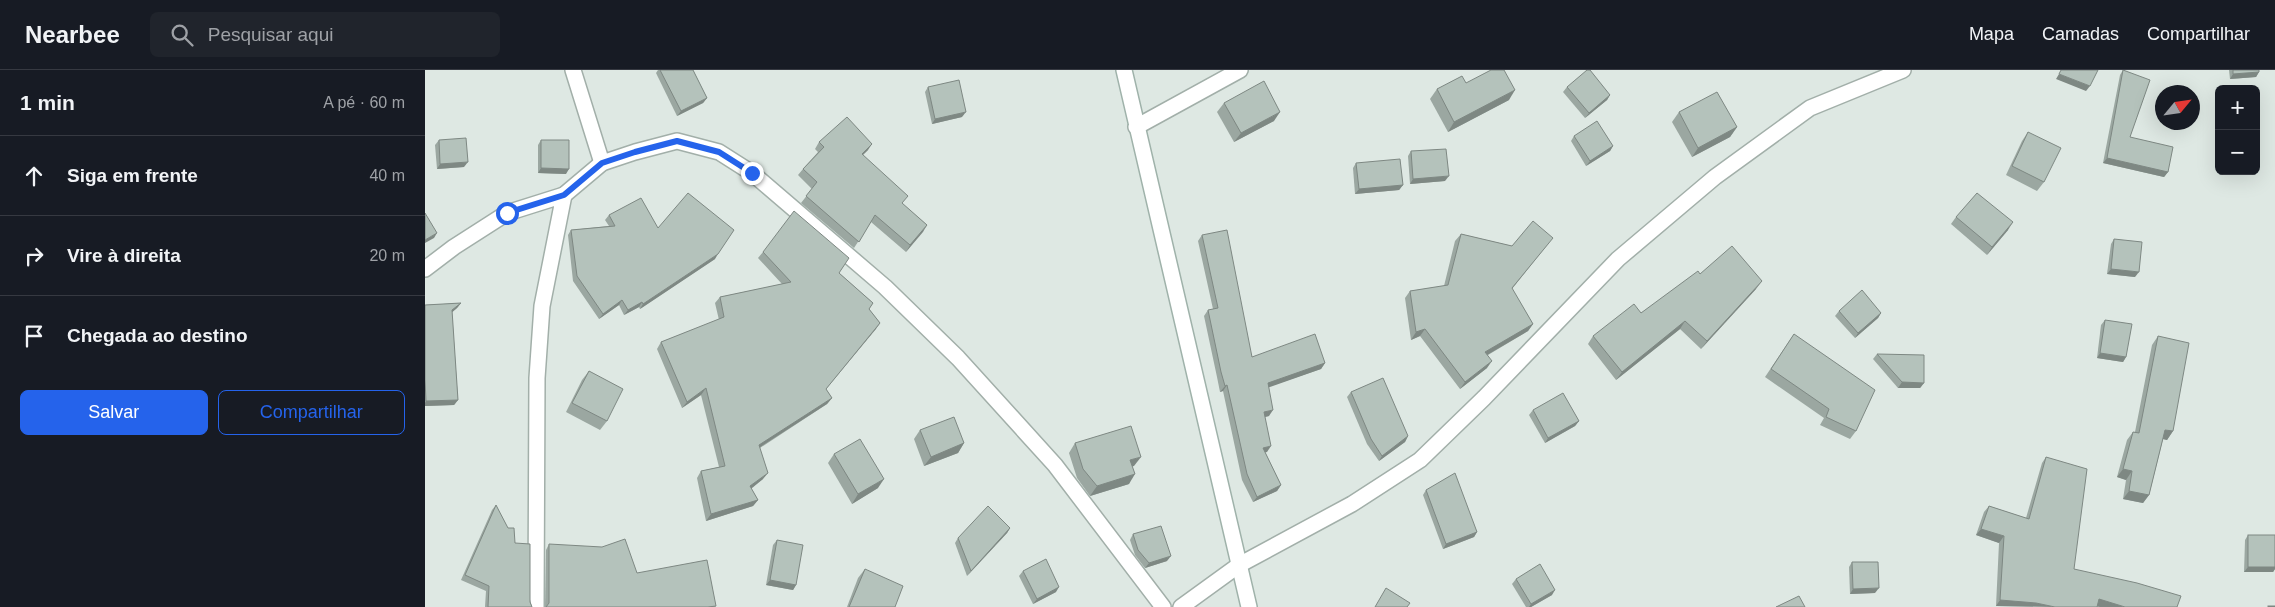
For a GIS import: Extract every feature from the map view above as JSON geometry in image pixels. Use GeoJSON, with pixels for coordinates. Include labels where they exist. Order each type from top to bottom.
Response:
{"type":"FeatureCollection","features":[{"type":"Feature","properties":{"kind":"street"},"geometry":{"type":"LineString","coordinates":[[573,70],[602,163]]}},
{"type":"Feature","properties":{"kind":"street"},"geometry":{"type":"LineString","coordinates":[[1124,70],[1249,607]]}},
{"type":"Feature","properties":{"kind":"street"},"geometry":{"type":"LineString","coordinates":[[1136,127],[1240,70]]}},
{"type":"Feature","properties":{"kind":"street"},"geometry":{"type":"LineString","coordinates":[[1181,607],[1239,565],[1352,504],[1420,460],[1484,398],[1619,259],[1715,177],[1810,108],[1903,70]]}},
{"type":"Feature","properties":{"kind":"street"},"geometry":{"type":"LineString","coordinates":[[425,269],[454,247],[507,213],[564,195],[602,163],[677,141],[719,152],[752,173],[885,287],[958,358],[1055,465],[1163,607]]}},
{"type":"Feature","properties":{"kind":"street"},"geometry":{"type":"LineString","coordinates":[[536,607],[537,378],[542,306],[564,195]]}},
{"type":"Feature","properties":{"kind":"building"},"geometry":{"type":"Polygon","coordinates":[[[660,70],[693,70],[707,98],[681,111],[660,70]]]}},
{"type":"Feature","properties":{"kind":"building"},"geometry":{"type":"Polygon","coordinates":[[[1491,70],[1504,70],[1515,90],[1454,122],[1437,89],[1462,76],[1466,83],[1491,70]]]}},
{"type":"Feature","properties":{"kind":"building"},"geometry":{"type":"Polygon","coordinates":[[[1587,70],[1590,70],[1610,95],[1589,113],[1567,87],[1587,70]]]}},
{"type":"Feature","properties":{"kind":"building"},"geometry":{"type":"Polygon","coordinates":[[[2061,70],[2098,70],[2090,86],[2059,74],[2061,70]]]}},
{"type":"Feature","properties":{"kind":"building"},"geometry":{"type":"Polygon","coordinates":[[[2123,70],[2150,80],[2130,137],[2173,147],[2168,172],[2107,158],[2123,70]]]}},
{"type":"Feature","properties":{"kind":"building"},"geometry":{"type":"Polygon","coordinates":[[[2233,70],[2259,70],[2259,72],[2233,74],[2233,70]]]}},
{"type":"Feature","properties":{"kind":"building"},"geometry":{"type":"Polygon","coordinates":[[[959,80],[966,112],[935,119],[928,87],[959,80]]]}},
{"type":"Feature","properties":{"kind":"building"},"geometry":{"type":"Polygon","coordinates":[[[1264,81],[1280,112],[1241,133],[1224,103],[1264,81]]]}},
{"type":"Feature","properties":{"kind":"building"},"geometry":{"type":"Polygon","coordinates":[[[1717,92],[1737,127],[1698,148],[1679,112],[1717,92]]]}},
{"type":"Feature","properties":{"kind":"building"},"geometry":{"type":"Polygon","coordinates":[[[847,117],[872,144],[862,154],[908,196],[902,203],[927,225],[910,245],[875,215],[859,242],[806,196],[817,182],[803,169],[824,147],[819,142],[847,117]]]}},
{"type":"Feature","properties":{"kind":"building"},"geometry":{"type":"Polygon","coordinates":[[[1597,121],[1613,146],[1590,161],[1574,136],[1597,121]]]}},
{"type":"Feature","properties":{"kind":"building"},"geometry":{"type":"Polygon","coordinates":[[[2028,132],[2061,148],[2044,182],[2012,166],[2028,132]]]}},
{"type":"Feature","properties":{"kind":"building"},"geometry":{"type":"Polygon","coordinates":[[[466,138],[468,162],[440,164],[439,140],[466,138]]]}},
{"type":"Feature","properties":{"kind":"building"},"geometry":{"type":"Polygon","coordinates":[[[541,140],[569,140],[569,169],[541,168],[541,140]]]}},
{"type":"Feature","properties":{"kind":"building"},"geometry":{"type":"Polygon","coordinates":[[[1446,149],[1449,176],[1413,179],[1411,151],[1446,149]]]}},
{"type":"Feature","properties":{"kind":"building"},"geometry":{"type":"Polygon","coordinates":[[[1400,159],[1403,185],[1359,189],[1356,163],[1400,159]]]}},
{"type":"Feature","properties":{"kind":"building"},"geometry":{"type":"Polygon","coordinates":[[[688,193],[734,230],[718,254],[643,304],[642,302],[628,310],[622,300],[603,314],[577,276],[571,230],[615,226],[609,215],[641,198],[658,228],[688,193]]]}},
{"type":"Feature","properties":{"kind":"building"},"geometry":{"type":"Polygon","coordinates":[[[1977,193],[2013,222],[1992,247],[1956,217],[1977,193]]]}},
{"type":"Feature","properties":{"kind":"building"},"geometry":{"type":"Polygon","coordinates":[[[794,211],[849,258],[839,273],[873,303],[869,309],[880,323],[826,389],[832,398],[759,445],[768,473],[750,486],[758,500],[711,514],[701,471],[725,466],[706,388],[687,402],[661,342],[724,317],[720,297],[791,282],[763,252],[794,211]]]}},
{"type":"Feature","properties":{"kind":"building"},"geometry":{"type":"Polygon","coordinates":[[[425,213],[437,233],[425,240],[425,213]]]}},
{"type":"Feature","properties":{"kind":"building"},"geometry":{"type":"Polygon","coordinates":[[[1533,221],[1553,238],[1512,288],[1533,324],[1485,352],[1492,361],[1465,382],[1425,329],[1416,332],[1410,291],[1448,285],[1461,234],[1512,246],[1533,221]]]}},
{"type":"Feature","properties":{"kind":"building"},"geometry":{"type":"Polygon","coordinates":[[[1227,230],[1252,357],[1315,334],[1325,363],[1268,383],[1273,410],[1264,412],[1271,446],[1263,448],[1281,485],[1257,497],[1247,474],[1227,385],[1225,386],[1221,372],[1208,310],[1218,308],[1202,235],[1227,230]]]}},
{"type":"Feature","properties":{"kind":"building"},"geometry":{"type":"Polygon","coordinates":[[[2114,239],[2142,242],[2139,272],[2111,269],[2114,239]]]}},
{"type":"Feature","properties":{"kind":"building"},"geometry":{"type":"Polygon","coordinates":[[[1732,246],[1762,281],[1707,341],[1685,321],[1622,372],[1593,336],[1634,304],[1641,313],[1698,271],[1700,274],[1732,246]]]}},
{"type":"Feature","properties":{"kind":"building"},"geometry":{"type":"Polygon","coordinates":[[[1862,290],[1881,313],[1858,333],[1839,311],[1862,290]]]}},
{"type":"Feature","properties":{"kind":"building"},"geometry":{"type":"Polygon","coordinates":[[[461,303],[452,310],[458,400],[426,401],[425,305],[461,303]]]}},
{"type":"Feature","properties":{"kind":"building"},"geometry":{"type":"Polygon","coordinates":[[[2105,320],[2132,324],[2126,357],[2100,353],[2105,320]]]}},
{"type":"Feature","properties":{"kind":"building"},"geometry":{"type":"Polygon","coordinates":[[[1794,334],[1875,390],[1856,431],[1826,417],[1829,409],[1771,369],[1794,334]]]}},
{"type":"Feature","properties":{"kind":"building"},"geometry":{"type":"Polygon","coordinates":[[[2158,336],[2189,343],[2173,431],[2165,430],[2149,495],[2129,491],[2132,471],[2123,469],[2133,432],[2139,433],[2158,336]]]}},
{"type":"Feature","properties":{"kind":"building"},"geometry":{"type":"Polygon","coordinates":[[[1877,354],[1924,355],[1924,383],[1902,382],[1877,354]]]}},
{"type":"Feature","properties":{"kind":"building"},"geometry":{"type":"Polygon","coordinates":[[[589,371],[623,389],[607,421],[572,403],[589,371]]]}},
{"type":"Feature","properties":{"kind":"building"},"geometry":{"type":"Polygon","coordinates":[[[1383,378],[1408,436],[1382,456],[1371,439],[1351,392],[1383,378]]]}},
{"type":"Feature","properties":{"kind":"building"},"geometry":{"type":"Polygon","coordinates":[[[1563,393],[1579,421],[1548,438],[1533,410],[1563,393]]]}},
{"type":"Feature","properties":{"kind":"building"},"geometry":{"type":"Polygon","coordinates":[[[954,417],[964,443],[931,457],[920,430],[954,417]]]}},
{"type":"Feature","properties":{"kind":"building"},"geometry":{"type":"Polygon","coordinates":[[[1131,426],[1141,457],[1130,460],[1135,474],[1097,486],[1083,469],[1075,443],[1131,426]]]}},
{"type":"Feature","properties":{"kind":"building"},"geometry":{"type":"Polygon","coordinates":[[[860,439],[884,479],[858,494],[834,454],[860,439]]]}},
{"type":"Feature","properties":{"kind":"building"},"geometry":{"type":"Polygon","coordinates":[[[2046,457],[2087,469],[2074,569],[2137,583],[2181,596],[2177,607],[2125,607],[2099,599],[2097,607],[2055,607],[2036,603],[2000,600],[2004,536],[1981,529],[1989,506],[2029,519],[2046,457]]]}},
{"type":"Feature","properties":{"kind":"building"},"geometry":{"type":"Polygon","coordinates":[[[1455,473],[1477,532],[1446,544],[1426,490],[1455,473]]]}},
{"type":"Feature","properties":{"kind":"building"},"geometry":{"type":"Polygon","coordinates":[[[496,505],[508,528],[514,528],[515,543],[530,544],[530,602],[532,607],[488,607],[489,586],[465,575],[496,505]]]}},
{"type":"Feature","properties":{"kind":"building"},"geometry":{"type":"Polygon","coordinates":[[[988,506],[1010,528],[971,571],[958,538],[988,506]]]}},
{"type":"Feature","properties":{"kind":"building"},"geometry":{"type":"Polygon","coordinates":[[[1161,526],[1171,556],[1149,563],[1138,550],[1133,534],[1161,526]]]}},
{"type":"Feature","properties":{"kind":"building"},"geometry":{"type":"Polygon","coordinates":[[[2248,535],[2275,535],[2275,567],[2248,567],[2248,535]]]}},
{"type":"Feature","properties":{"kind":"building"},"geometry":{"type":"Polygon","coordinates":[[[625,539],[637,573],[707,560],[716,606],[546,607],[549,603],[549,544],[602,547],[625,539]]]}},
{"type":"Feature","properties":{"kind":"building"},"geometry":{"type":"Polygon","coordinates":[[[777,540],[803,545],[796,585],[770,580],[777,540]]]}},
{"type":"Feature","properties":{"kind":"building"},"geometry":{"type":"Polygon","coordinates":[[[1046,559],[1059,587],[1037,599],[1023,571],[1046,559]]]}},
{"type":"Feature","properties":{"kind":"building"},"geometry":{"type":"Polygon","coordinates":[[[1852,562],[1878,562],[1879,588],[1853,589],[1852,562]]]}},
{"type":"Feature","properties":{"kind":"building"},"geometry":{"type":"Polygon","coordinates":[[[1540,564],[1555,590],[1531,604],[1516,579],[1540,564]]]}},
{"type":"Feature","properties":{"kind":"building"},"geometry":{"type":"Polygon","coordinates":[[[865,569],[903,586],[895,607],[849,607],[865,569]]]}},
{"type":"Feature","properties":{"kind":"building"},"geometry":{"type":"Polygon","coordinates":[[[1386,588],[1410,603],[1407,607],[1375,607],[1386,588]]]}},
{"type":"Feature","properties":{"kind":"building"},"geometry":{"type":"Polygon","coordinates":[[[1799,596],[1805,607],[1776,607],[1799,596]]]}},
{"type":"Feature","properties":{"kind":"route"},"geometry":{"type":"LineString","coordinates":[[507,213],[564,195],[602,163],[677,141],[719,152],[752,173]]}}]}
